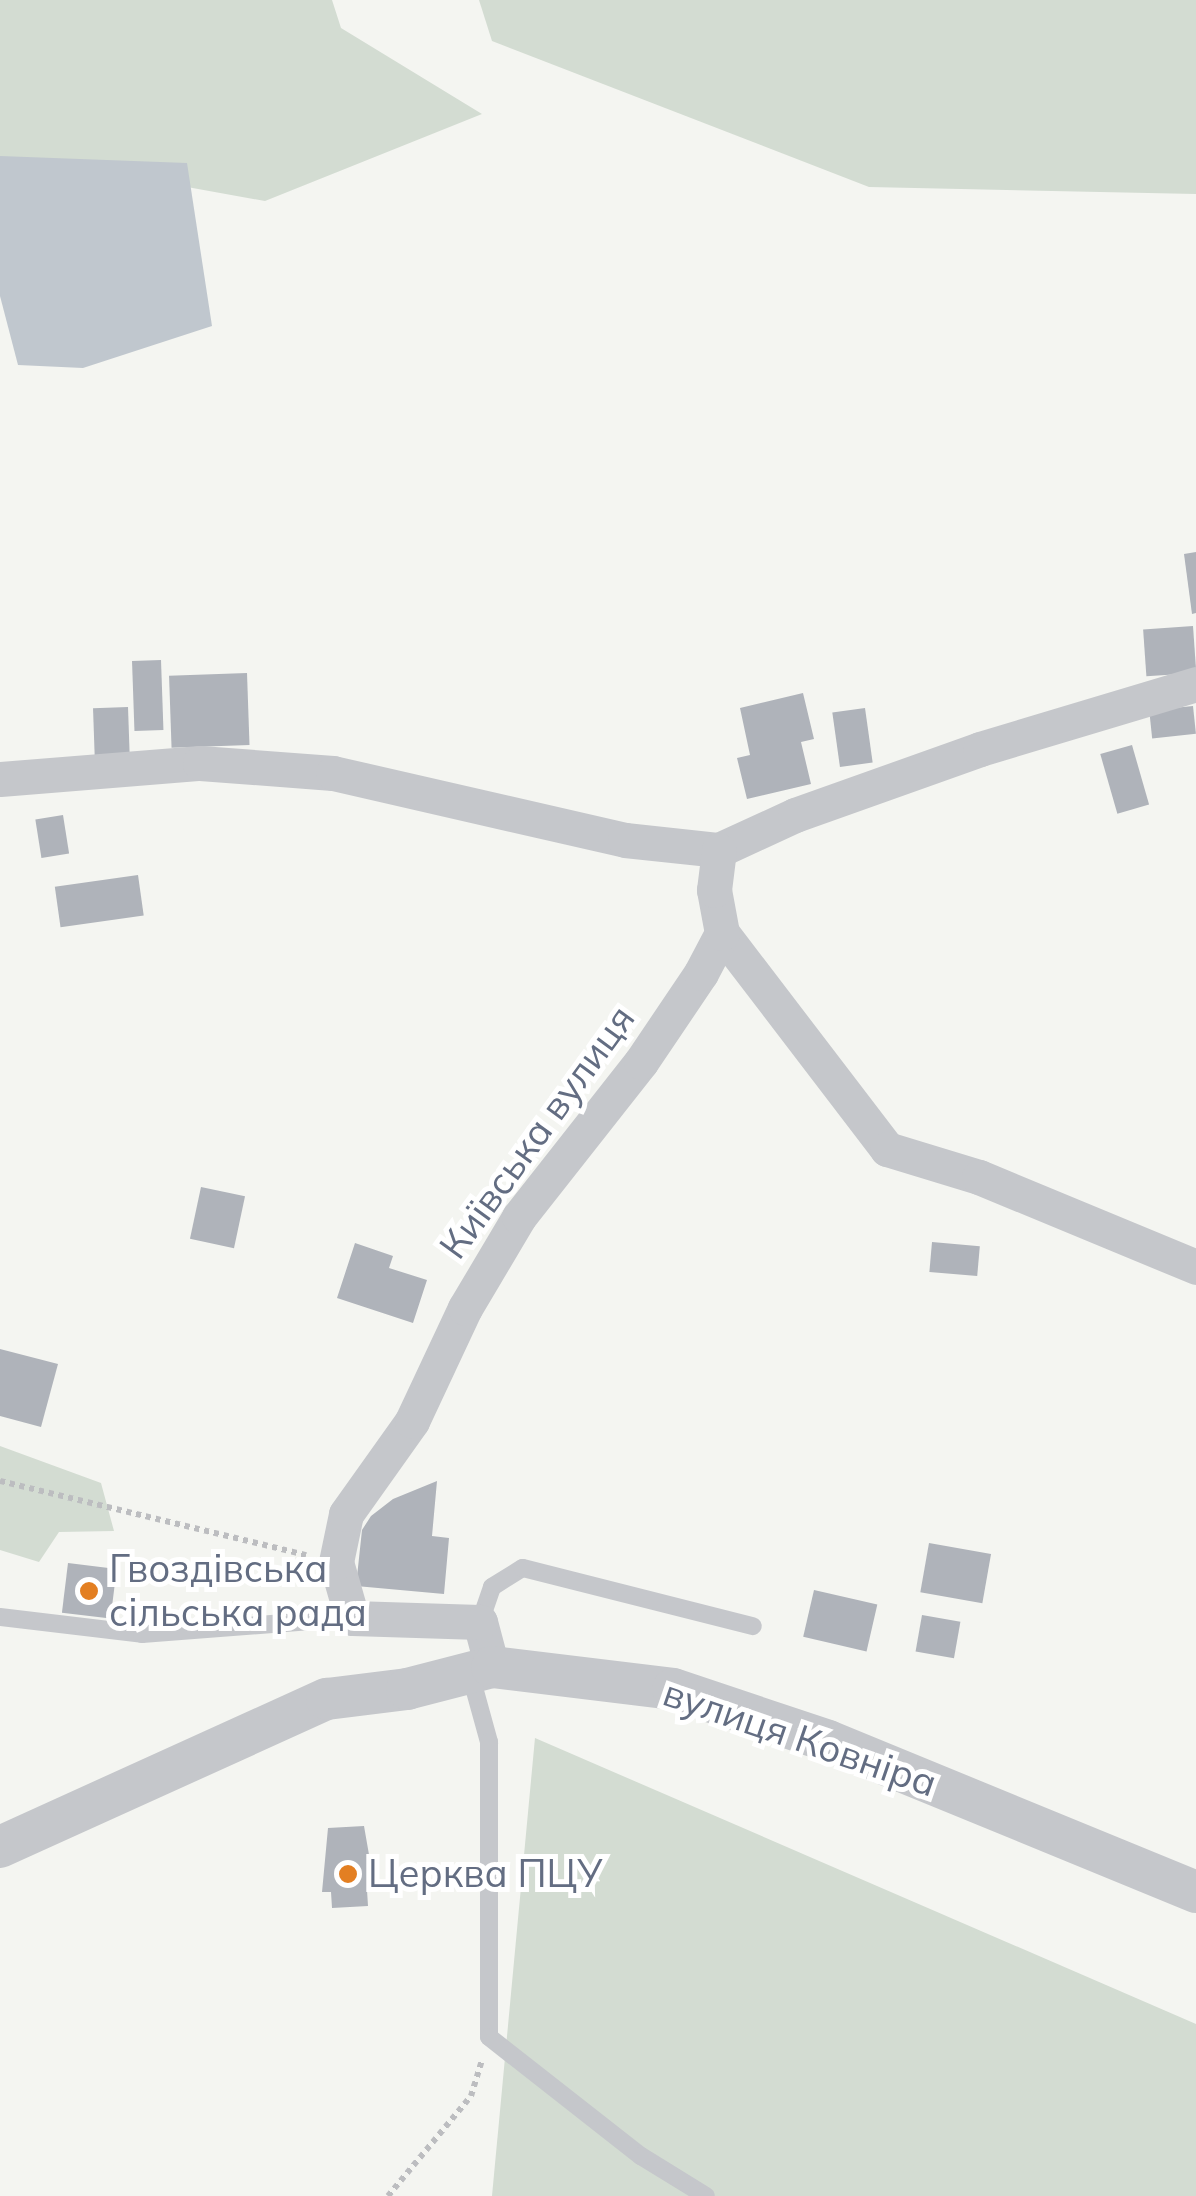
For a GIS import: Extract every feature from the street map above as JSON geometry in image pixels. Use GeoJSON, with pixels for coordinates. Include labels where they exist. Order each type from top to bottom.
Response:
{"type":"FeatureCollection","features":[{"type":"Feature","properties":{"kind":"street"},"geometry":{"type":"LineString","coordinates":[[0,778],[200,763],[333,773],[625,840],[719,850],[795,814],[980,749],[1196,684]]}},
{"type":"Feature","properties":{"kind":"street"},"geometry":{"type":"LineString","coordinates":[[719,850],[714,890],[722,933],[887,1148],[979,1177],[1196,1267]]}},
{"type":"Feature","properties":{"kind":"street","name":"Київська вулиця"},"geometry":{"type":"LineString","coordinates":[[336,1562],[346,1514],[412,1420],[465,1308],[519,1217],[642,1062],[722,933]]}},
{"type":"Feature","properties":{"kind":"street"},"geometry":{"type":"LineString","coordinates":[[336,1562],[352,1618],[480,1622],[481,1670]]}},
{"type":"Feature","properties":{"kind":"street","name":"вулиця Ковніра"},"geometry":{"type":"LineString","coordinates":[[0,1847],[327,1699],[481,1670],[673,1688],[828,1742],[1196,1892]]}},
{"type":"Feature","properties":{"kind":"lane"},"geometry":{"type":"LineString","coordinates":[[480,1622],[492,1586],[523,1568],[754,1626]]}},
{"type":"Feature","properties":{"kind":"lane"},"geometry":{"type":"LineString","coordinates":[[0,1617],[142,1634],[352,1618]]}},
{"type":"Feature","properties":{"kind":"lane"},"geometry":{"type":"LineString","coordinates":[[481,1670],[489,1742],[489,2036],[641,2156],[706,2196]]}},
{"type":"Feature","properties":{"kind":"path"},"geometry":{"type":"LineString","coordinates":[[0,1481],[336,1562]]}},
{"type":"Feature","properties":{"kind":"path"},"geometry":{"type":"LineString","coordinates":[[388,2196],[471,2096],[489,2036]]}},
{"type":"Feature","properties":{"kind":"shaded area"},"geometry":{"type":"Polygon","coordinates":[[[0,0],[332,0],[341,28],[482,114],[265,201],[132,177],[0,172],[0,0]]]}},
{"type":"Feature","properties":{"kind":"shaded area"},"geometry":{"type":"Polygon","coordinates":[[[479,0],[1196,0],[1196,194],[869,187],[492,41],[479,0]]]}},
{"type":"Feature","properties":{"kind":"shaded area"},"geometry":{"type":"Polygon","coordinates":[[[0,156],[187,163],[212,326],[83,368],[18,365],[0,296],[0,156]]]}},
{"type":"Feature","properties":{"kind":"shaded area"},"geometry":{"type":"Polygon","coordinates":[[[0,1446],[101,1483],[114,1531],[59,1532],[39,1562],[0,1550],[0,1446]]]}},
{"type":"Feature","properties":{"kind":"shaded area"},"geometry":{"type":"Polygon","coordinates":[[[535,1738],[1196,2024],[1196,2196],[492,2196],[535,1738]]]}},
{"type":"Feature","properties":{"kind":"building"},"geometry":{"type":"Polygon","coordinates":[[[1196,552],[1196,613],[1192,614],[1184,554],[1196,552]]]}},
{"type":"Feature","properties":{"kind":"building"},"geometry":{"type":"Polygon","coordinates":[[[1193,626],[1196,673],[1146,676],[1143,629],[1193,626]]]}},
{"type":"Feature","properties":{"kind":"building"},"geometry":{"type":"Polygon","coordinates":[[[161,660],[163,730],[134,731],[132,661],[161,660]]]}},
{"type":"Feature","properties":{"kind":"building"},"geometry":{"type":"Polygon","coordinates":[[[247,673],[250,745],[172,748],[169,676],[247,673]]]}},
{"type":"Feature","properties":{"kind":"building"},"geometry":{"type":"Polygon","coordinates":[[[803,693],[814,739],[801,742],[811,784],[747,799],[737,758],[750,755],[740,708],[803,693]]]}},
{"type":"Feature","properties":{"kind":"building"},"geometry":{"type":"Polygon","coordinates":[[[1193,706],[1196,734],[1152,738],[1149,711],[1193,706]]]}},
{"type":"Feature","properties":{"kind":"building"},"geometry":{"type":"Polygon","coordinates":[[[128,707],[130,756],[95,757],[93,708],[128,707]]]}},
{"type":"Feature","properties":{"kind":"building"},"geometry":{"type":"Polygon","coordinates":[[[865,708],[873,762],[840,767],[832,713],[865,708]]]}},
{"type":"Feature","properties":{"kind":"building"},"geometry":{"type":"Polygon","coordinates":[[[1132,745],[1149,805],[1117,814],[1100,754],[1132,745]]]}},
{"type":"Feature","properties":{"kind":"building"},"geometry":{"type":"Polygon","coordinates":[[[63,815],[69,854],[41,858],[35,819],[63,815]]]}},
{"type":"Feature","properties":{"kind":"building"},"geometry":{"type":"Polygon","coordinates":[[[138,875],[144,916],[61,927],[55,887],[138,875]]]}},
{"type":"Feature","properties":{"kind":"building"},"geometry":{"type":"Polygon","coordinates":[[[201,1187],[245,1196],[234,1248],[190,1239],[201,1187]]]}},
{"type":"Feature","properties":{"kind":"building"},"geometry":{"type":"Polygon","coordinates":[[[932,1242],[980,1246],[977,1276],[929,1272],[932,1242]]]}},
{"type":"Feature","properties":{"kind":"building"},"geometry":{"type":"Polygon","coordinates":[[[355,1243],[393,1256],[389,1268],[427,1280],[413,1323],[337,1298],[355,1243]]]}},
{"type":"Feature","properties":{"kind":"building"},"geometry":{"type":"Polygon","coordinates":[[[0,1349],[58,1364],[41,1427],[0,1416],[0,1349]]]}},
{"type":"Feature","properties":{"kind":"building"},"geometry":{"type":"Polygon","coordinates":[[[437,1481],[432,1536],[449,1538],[444,1594],[356,1586],[362,1530],[371,1516],[393,1499],[437,1481]]]}},
{"type":"Feature","properties":{"kind":"building"},"geometry":{"type":"Polygon","coordinates":[[[929,1543],[991,1554],[982,1603],[920,1592],[929,1543]]]}},
{"type":"Feature","properties":{"kind":"building","name":"Гвоздівська сільська рада"},"geometry":{"type":"Polygon","coordinates":[[[68,1563],[117,1569],[111,1619],[62,1613],[68,1563]]]}},
{"type":"Feature","properties":{"kind":"building"},"geometry":{"type":"Polygon","coordinates":[[[814,1590],[877,1605],[867,1651],[803,1637],[814,1590]]]}},
{"type":"Feature","properties":{"kind":"building"},"geometry":{"type":"Polygon","coordinates":[[[922,1615],[960,1622],[954,1658],[916,1651],[922,1615]]]}},
{"type":"Feature","properties":{"kind":"building","name":"Церква ПЦУ"},"geometry":{"type":"Polygon","coordinates":[[[364,1826],[375,1889],[367,1890],[368,1906],[332,1908],[331,1892],[322,1892],[328,1828],[364,1826]]]}},
{"type":"Feature","properties":{"kind":"place","name":"Гвоздівська сільська рада"},"geometry":{"type":"Point","coordinates":[89,1591]}},
{"type":"Feature","properties":{"kind":"place","name":"Церква ПЦУ"},"geometry":{"type":"Point","coordinates":[348,1874]}}]}
